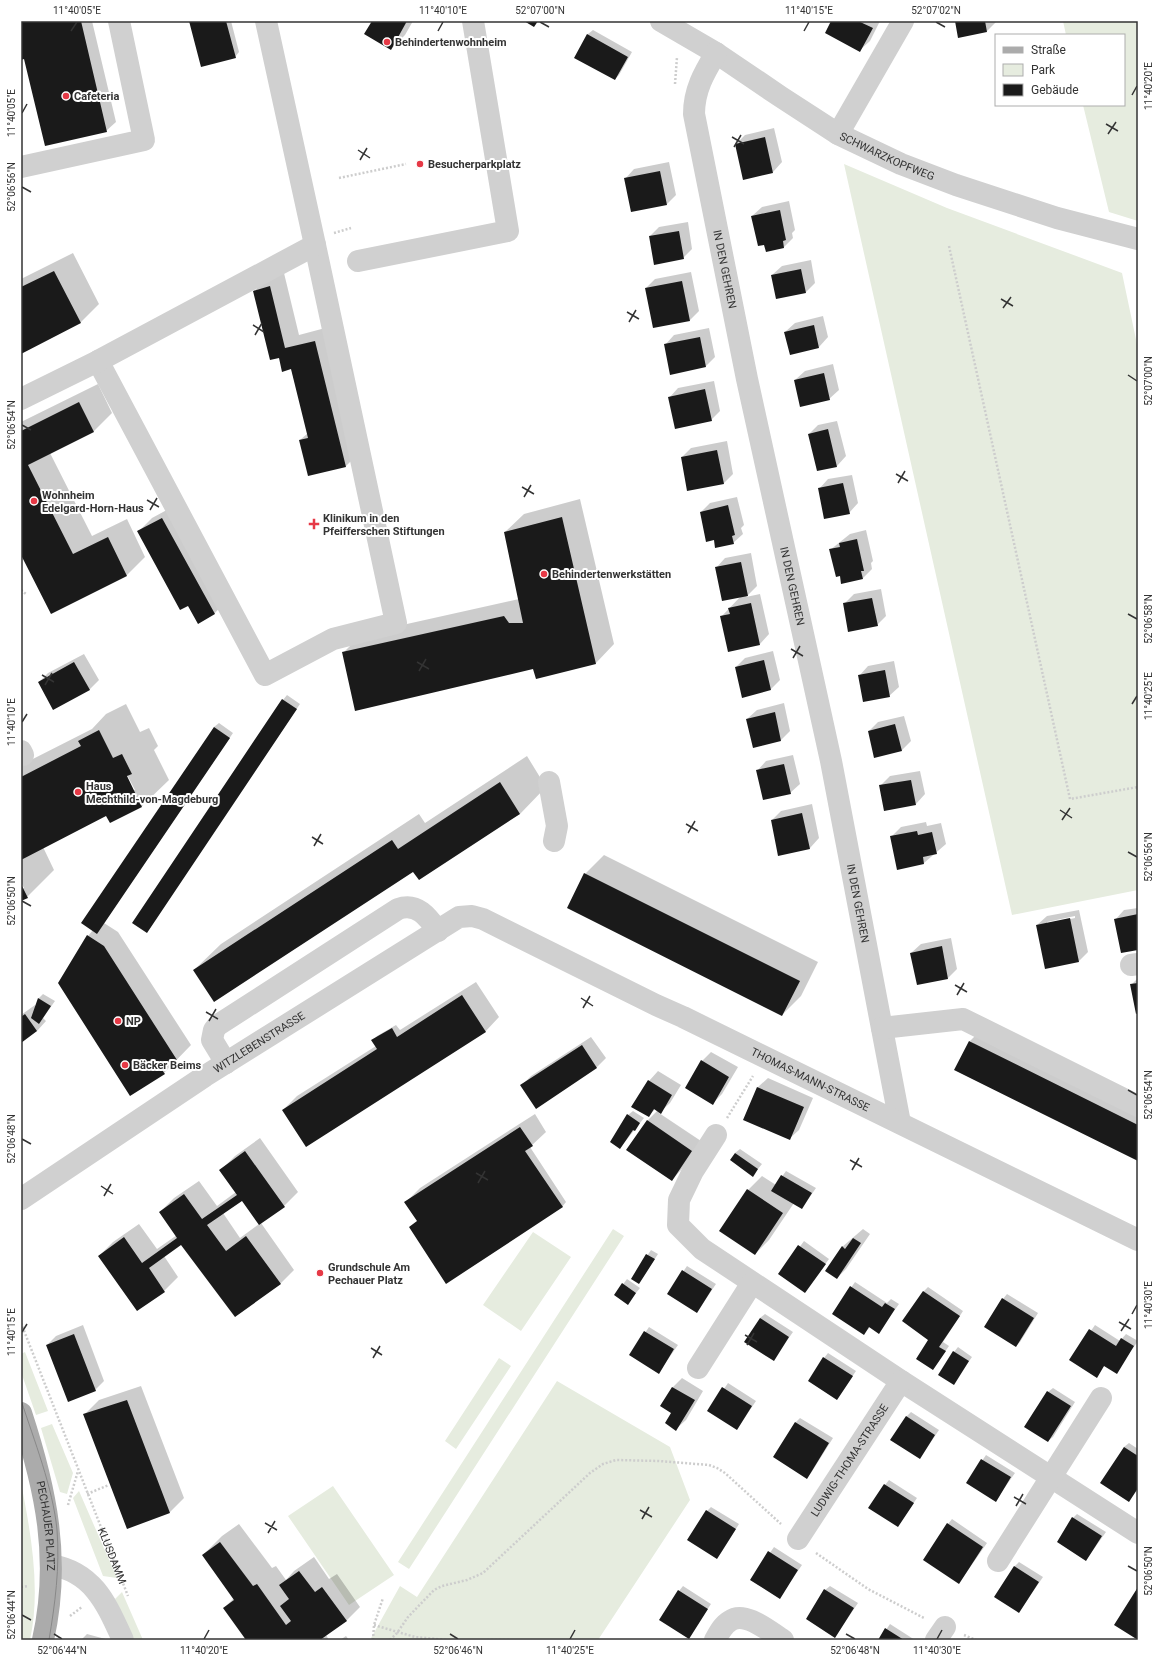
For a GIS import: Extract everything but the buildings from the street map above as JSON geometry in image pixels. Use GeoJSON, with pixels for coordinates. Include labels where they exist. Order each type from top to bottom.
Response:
{"type":"FeatureCollection","features":[{"type":"Feature","properties":{"kind":"main road","name":"PECHAUER PLATZ"},"geometry":{"type":"LineString","coordinates":[[21,1413],[34,1451],[44,1489],[48,1516],[51,1565],[49,1604],[44,1640]]}},
{"type":"Feature","properties":{"kind":"street"},"geometry":{"type":"LineString","coordinates":[[21,167],[144,140],[119,21]]}},
{"type":"Feature","properties":{"kind":"street"},"geometry":{"type":"LineString","coordinates":[[98,361],[265,675],[333,639],[396,623],[266,21]]}},
{"type":"Feature","properties":{"kind":"street"},"geometry":{"type":"LineString","coordinates":[[358,261],[508,231],[472,21]]}},
{"type":"Feature","properties":{"kind":"street","name":"SCHWARZKOPFWEG"},"geometry":{"type":"LineString","coordinates":[[661,21],[716,53],[838,134],[901,164],[956,185],[1058,218],[1138,238]]}},
{"type":"Feature","properties":{"kind":"street"},"geometry":{"type":"LineString","coordinates":[[838,134],[903,21]]}},
{"type":"Feature","properties":{"kind":"street","name":"IN DEN GEHREN"},"geometry":{"type":"LineString","coordinates":[[716,53],[698,86],[694,104],[694,114],[746,379],[831,761],[900,1123]]}},
{"type":"Feature","properties":{"kind":"street"},"geometry":{"type":"LineString","coordinates":[[21,399],[98,361],[315,245]]}},
{"type":"Feature","properties":{"kind":"street"},"geometry":{"type":"LineString","coordinates":[[549,782],[557,826],[554,842]]}},
{"type":"Feature","properties":{"kind":"street"},"geometry":{"type":"LineString","coordinates":[[226,1063],[212,1040],[213,1032],[218,1025],[398,909],[410,907],[418,909],[428,917],[438,931]]}},
{"type":"Feature","properties":{"kind":"street","name":"WITZLEBENSTRASSE"},"geometry":{"type":"LineString","coordinates":[[21,1198],[226,1063],[458,918],[472,916],[483,919]]}},
{"type":"Feature","properties":{"kind":"street","name":"THOMAS-MANN-STRASSE"},"geometry":{"type":"LineString","coordinates":[[483,919],[649,1002],[1138,1240]]}},
{"type":"Feature","properties":{"kind":"street"},"geometry":{"type":"LineString","coordinates":[[882,1028],[963,1019],[1138,1106]]}},
{"type":"Feature","properties":{"kind":"street"},"geometry":{"type":"LineString","coordinates":[[716,1135],[693,1171],[679,1200],[678,1225],[702,1249],[901,1381],[1138,1533]]}},
{"type":"Feature","properties":{"kind":"street"},"geometry":{"type":"LineString","coordinates":[[698,1368],[752,1283]]}},
{"type":"Feature","properties":{"kind":"street","name":"LUDWIG-THOMA-STRASSE"},"geometry":{"type":"LineString","coordinates":[[798,1538],[901,1381]]}},
{"type":"Feature","properties":{"kind":"street"},"geometry":{"type":"LineString","coordinates":[[998,1560],[1101,1398]]}},
{"type":"Feature","properties":{"kind":"street"},"geometry":{"type":"LineString","coordinates":[[51,1565],[81,1577],[96,1590],[103,1600],[123,1640]]}},
{"type":"Feature","properties":{"kind":"street"},"geometry":{"type":"LineString","coordinates":[[715,1640],[727,1623],[734,1618],[742,1617],[750,1620],[783,1640]]}},
{"type":"Feature","properties":{"kind":"path"},"geometry":{"type":"LineString","coordinates":[[340,178],[406,164]]}},
{"type":"Feature","properties":{"kind":"path"},"geometry":{"type":"LineString","coordinates":[[949,246],[1070,799],[1138,787]]}},
{"type":"Feature","properties":{"kind":"path"},"geometry":{"type":"LineString","coordinates":[[21,590],[26,594]]}},
{"type":"Feature","properties":{"kind":"path"},"geometry":{"type":"LineString","coordinates":[[716,1135],[764,1057]]}},
{"type":"Feature","properties":{"kind":"path","name":"KLUSDAMM"},"geometry":{"type":"LineString","coordinates":[[21,1323],[128,1596]]}},
{"type":"Feature","properties":{"kind":"path"},"geometry":{"type":"LineString","coordinates":[[390,1640],[408,1617],[434,1590],[442,1586],[467,1580],[483,1573],[590,1473],[603,1464],[616,1460],[700,1463],[717,1468],[815,1552],[868,1590],[906,1610],[941,1634]]}},
{"type":"Feature","properties":{"kind":"path"},"geometry":{"type":"LineString","coordinates":[[87,1494],[109,1485]]}},
{"type":"Feature","properties":{"kind":"path"},"geometry":{"type":"LineString","coordinates":[[373,1640],[374,1625],[383,1598]]}},
{"type":"Feature","properties":{"kind":"path"},"geometry":{"type":"LineString","coordinates":[[374,1625],[415,1638],[447,1640]]}},
{"type":"Feature","properties":{"kind":"path"},"geometry":{"type":"LineString","coordinates":[[487,1640],[510,1640]]}},
{"type":"Feature","properties":{"kind":"green space"},"geometry":{"type":"Polygon","coordinates":[[[1063,21],[1138,21],[1138,221],[1109,212],[1083,106],[1125,106],[1125,34],[1066,34],[1063,21]]]}},
{"type":"Feature","properties":{"kind":"green space"},"geometry":{"type":"Polygon","coordinates":[[[844,164],[947,208],[1122,273],[1138,349],[1138,890],[1012,915],[844,164]]]}},
{"type":"Feature","properties":{"kind":"green space"},"geometry":{"type":"Polygon","coordinates":[[[613,1229],[624,1236],[409,1569],[398,1562],[613,1229]]]}},
{"type":"Feature","properties":{"kind":"green space"},"geometry":{"type":"Polygon","coordinates":[[[533,1232],[571,1257],[521,1331],[483,1305],[533,1232]]]}},
{"type":"Feature","properties":{"kind":"green space"},"geometry":{"type":"Polygon","coordinates":[[[25,1352],[48,1411],[36,1415],[21,1372],[21,1354],[25,1352]]]}},
{"type":"Feature","properties":{"kind":"green space"},"geometry":{"type":"Polygon","coordinates":[[[499,1358],[511,1366],[456,1449],[445,1441],[499,1358]]]}},
{"type":"Feature","properties":{"kind":"green space"},"geometry":{"type":"Polygon","coordinates":[[[557,1381],[670,1447],[690,1500],[598,1640],[370,1640],[400,1586],[417,1597],[557,1381]]]}},
{"type":"Feature","properties":{"kind":"green space"},"geometry":{"type":"Polygon","coordinates":[[[52,1424],[73,1473],[67,1494],[60,1492],[41,1428],[52,1424]]]}},
{"type":"Feature","properties":{"kind":"green space"},"geometry":{"type":"Polygon","coordinates":[[[21,1483],[31,1541],[35,1582],[35,1601],[30,1640],[21,1640],[21,1483]]]}},
{"type":"Feature","properties":{"kind":"green space"},"geometry":{"type":"Polygon","coordinates":[[[333,1486],[394,1575],[349,1605],[288,1516],[333,1486]]]}},
{"type":"Feature","properties":{"kind":"green space"},"geometry":{"type":"Polygon","coordinates":[[[79,1491],[117,1578],[103,1576],[73,1498],[79,1491]]]}},
{"type":"Feature","properties":{"kind":"green space"},"geometry":{"type":"Polygon","coordinates":[[[122,1592],[143,1640],[133,1640],[115,1599],[122,1592]]]}},
{"type":"Feature","properties":{"kind":"tram line"},"geometry":{"type":"LineString","coordinates":[[21,1400],[52,1498],[57,1530],[58,1558],[49,1640]]}},
{"type":"Feature","properties":{"kind":"place","name":"Behindertenwohnheim"},"geometry":{"type":"Point","coordinates":[387,42]}},
{"type":"Feature","properties":{"kind":"place","name":"Cafeteria"},"geometry":{"type":"Point","coordinates":[66,96]}},
{"type":"Feature","properties":{"kind":"place","name":"Besucherparkplatz"},"geometry":{"type":"Point","coordinates":[420,164]}},
{"type":"Feature","properties":{"kind":"place","name":"Wohnheim Edelgard-Horn-Haus"},"geometry":{"type":"Point","coordinates":[34,501]}},
{"type":"Feature","properties":{"kind":"place","name":"Klinikum in den Pfeifferschen Stiftungen"},"geometry":{"type":"Point","coordinates":[314,524]}},
{"type":"Feature","properties":{"kind":"place","name":"Behindertenwerkstätten"},"geometry":{"type":"Point","coordinates":[544,574]}},
{"type":"Feature","properties":{"kind":"place","name":"Haus Mechthild-von-Magdeburg"},"geometry":{"type":"Point","coordinates":[78,792]}},
{"type":"Feature","properties":{"kind":"place","name":"NP"},"geometry":{"type":"Point","coordinates":[118,1021]}},
{"type":"Feature","properties":{"kind":"place","name":"Bäcker Beims"},"geometry":{"type":"Point","coordinates":[125,1065]}},
{"type":"Feature","properties":{"kind":"place","name":"Grundschule Am Pechauer Platz"},"geometry":{"type":"Point","coordinates":[320,1273]}}]}
